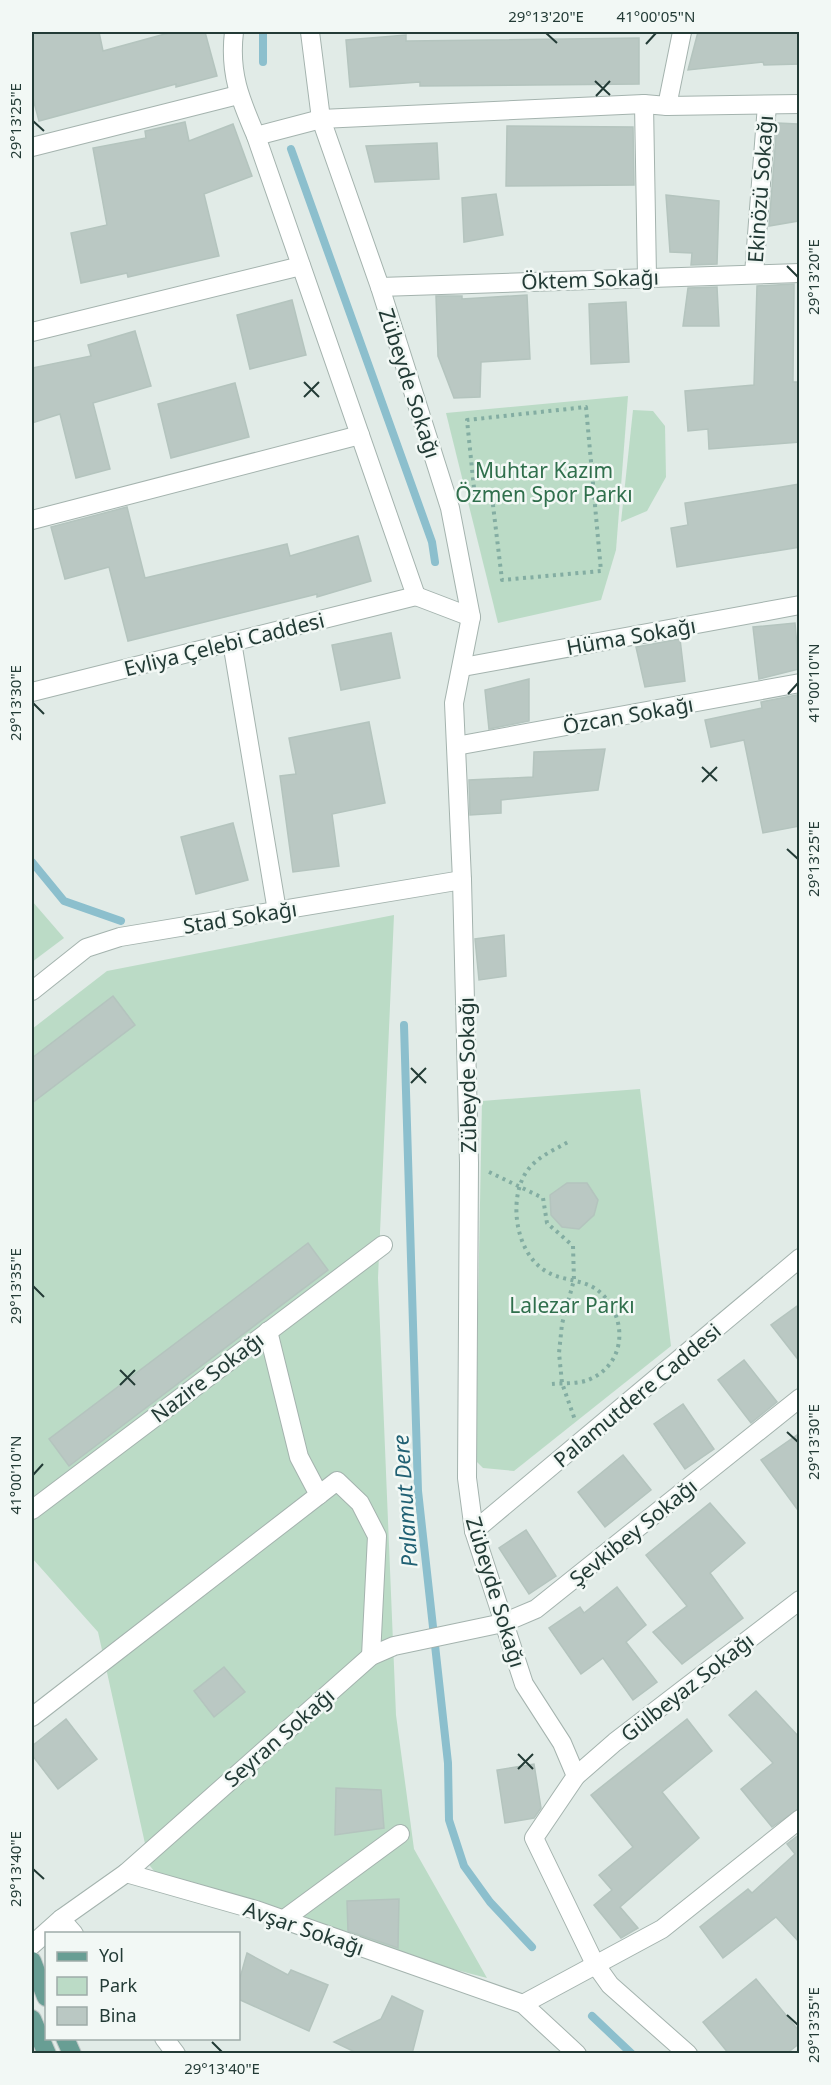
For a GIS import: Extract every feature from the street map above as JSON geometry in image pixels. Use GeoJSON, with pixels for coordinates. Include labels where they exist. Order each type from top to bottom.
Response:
{"type":"FeatureCollection","features":[{"type":"Feature","properties":{"kind":"main road"},"geometry":{"type":"LineString","coordinates":[[32,1961],[45,1994]]}},
{"type":"Feature","properties":{"kind":"main road"},"geometry":{"type":"LineString","coordinates":[[32,2019],[43,2047]]}},
{"type":"Feature","properties":{"kind":"main road"},"geometry":{"type":"LineString","coordinates":[[66,2040],[72,2054]]}},
{"type":"Feature","properties":{"kind":"street"},"geometry":{"type":"LineString","coordinates":[[234,32],[231,58],[238,95],[256,136],[416,596],[471,616]]}},
{"type":"Feature","properties":{"kind":"street","name":"Zübeyde Sokağı"},"geometry":{"type":"LineString","coordinates":[[310,32],[321,119],[380,287],[450,508],[471,616],[463,667],[454,703],[462,880],[469,1163],[467,1478],[474,1532],[524,1684],[562,1743],[576,1776]]}},
{"type":"Feature","properties":{"kind":"street"},"geometry":{"type":"LineString","coordinates":[[668,106],[682,32]]}},
{"type":"Feature","properties":{"kind":"street"},"geometry":{"type":"LineString","coordinates":[[32,147],[238,95]]}},
{"type":"Feature","properties":{"kind":"street"},"geometry":{"type":"LineString","coordinates":[[256,136],[321,119],[644,104],[668,106],[800,104]]}},
{"type":"Feature","properties":{"kind":"street"},"geometry":{"type":"LineString","coordinates":[[644,104],[647,277]]}},
{"type":"Feature","properties":{"kind":"street","name":"Ekinözü Sokağı"},"geometry":{"type":"LineString","coordinates":[[754,274],[767,105]]}},
{"type":"Feature","properties":{"kind":"street"},"geometry":{"type":"LineString","coordinates":[[32,332],[301,266]]}},
{"type":"Feature","properties":{"kind":"street","name":"Öktem Sokağı"},"geometry":{"type":"LineString","coordinates":[[380,287],[800,273]]}},
{"type":"Feature","properties":{"kind":"street"},"geometry":{"type":"LineString","coordinates":[[32,520],[360,435]]}},
{"type":"Feature","properties":{"kind":"street","name":"Evliya Çelebi Caddesi"},"geometry":{"type":"LineString","coordinates":[[32,692],[416,596]]}},
{"type":"Feature","properties":{"kind":"street","name":"Hüma Sokağı"},"geometry":{"type":"LineString","coordinates":[[463,667],[800,605]]}},
{"type":"Feature","properties":{"kind":"street"},"geometry":{"type":"LineString","coordinates":[[232,642],[277,911]]}},
{"type":"Feature","properties":{"kind":"street","name":"Özcan Sokağı"},"geometry":{"type":"LineString","coordinates":[[456,746],[800,683]]}},
{"type":"Feature","properties":{"kind":"street","name":"Stad Sokağı"},"geometry":{"type":"LineString","coordinates":[[32,991],[86,948],[120,937],[462,880]]}},
{"type":"Feature","properties":{"kind":"street","name":"Nazire Sokağı"},"geometry":{"type":"LineString","coordinates":[[32,1510],[383,1245]]}},
{"type":"Feature","properties":{"kind":"street","name":"Palamutdere Caddesi"},"geometry":{"type":"LineString","coordinates":[[474,1532],[800,1258]]}},
{"type":"Feature","properties":{"kind":"street"},"geometry":{"type":"LineString","coordinates":[[268,1331],[299,1457],[320,1494]]}},
{"type":"Feature","properties":{"kind":"street","name":"Şevkibey Sokağı"},"geometry":{"type":"LineString","coordinates":[[450,1635],[503,1623],[536,1609],[800,1398]]}},
{"type":"Feature","properties":{"kind":"street"},"geometry":{"type":"LineString","coordinates":[[32,1717],[337,1481],[360,1503],[374,1526],[377,1536],[371,1656]]}},
{"type":"Feature","properties":{"kind":"street","name":"Gülbeyaz Sokağı"},"geometry":{"type":"LineString","coordinates":[[576,1776],[615,1742],[800,1600]]}},
{"type":"Feature","properties":{"kind":"street","name":"Seyran Sokağı"},"geometry":{"type":"LineString","coordinates":[[126,1872],[371,1656],[394,1646],[450,1635]]}},
{"type":"Feature","properties":{"kind":"street"},"geometry":{"type":"LineString","coordinates":[[576,1776],[534,1838],[595,1964],[610,1985],[688,2054]]}},
{"type":"Feature","properties":{"kind":"street"},"geometry":{"type":"LineString","coordinates":[[523,2004],[662,1929],[800,1819]]}},
{"type":"Feature","properties":{"kind":"street"},"geometry":{"type":"LineString","coordinates":[[283,1920],[400,1834]]}},
{"type":"Feature","properties":{"kind":"street"},"geometry":{"type":"LineString","coordinates":[[47,1932],[126,1872]]}},
{"type":"Feature","properties":{"kind":"street","name":"Avşar Sokağı"},"geometry":{"type":"LineString","coordinates":[[126,1872],[283,1920],[523,2004],[577,2054]]}},
{"type":"Feature","properties":{"kind":"street"},"geometry":{"type":"LineString","coordinates":[[62,1919],[72,1932]]}},
{"type":"Feature","properties":{"kind":"street"},"geometry":{"type":"LineString","coordinates":[[32,1945],[45,1934]]}},
{"type":"Feature","properties":{"kind":"street"},"geometry":{"type":"LineString","coordinates":[[166,2040],[176,2054]]}},
{"type":"Feature","properties":{"kind":"path"},"geometry":{"type":"LineString","coordinates":[[586,407],[601,571],[502,580],[492,497],[474,498],[467,420],[586,407]]}},
{"type":"Feature","properties":{"kind":"path"},"geometry":{"type":"LineString","coordinates":[[552,1384],[587,1381],[605,1369],[619,1348],[621,1328],[614,1308],[586,1282],[560,1278],[542,1269],[527,1251],[519,1232],[520,1185],[528,1170],[545,1154],[568,1142]]}},
{"type":"Feature","properties":{"kind":"path"},"geometry":{"type":"LineString","coordinates":[[469,1163],[520,1185],[543,1198],[547,1222],[573,1246],[574,1280],[560,1343],[562,1383],[582,1441]]}},
{"type":"Feature","properties":{"kind":"green space","name":"Muhtar Kazım Özmen Spor Parkı"},"geometry":{"type":"Polygon","coordinates":[[[628,396],[616,550],[601,600],[498,623],[446,413],[628,396]]]}},
{"type":"Feature","properties":{"kind":"green space"},"geometry":{"type":"Polygon","coordinates":[[[633,410],[653,411],[665,426],[666,477],[647,511],[621,522],[633,410]]]}},
{"type":"Feature","properties":{"kind":"green space"},"geometry":{"type":"Polygon","coordinates":[[[32,901],[64,938],[32,962],[32,901]]]}},
{"type":"Feature","properties":{"kind":"green space"},"geometry":{"type":"Polygon","coordinates":[[[394,915],[378,1278],[396,1715],[414,1849],[487,1978],[174,1896],[150,1866],[98,1632],[32,1558],[32,1029],[107,971],[394,915]]]}},
{"type":"Feature","properties":{"kind":"green space","name":"Lalezar Parkı"},"geometry":{"type":"Polygon","coordinates":[[[640,1089],[671,1346],[514,1471],[483,1468],[475,1460],[482,1101],[640,1089]]]}},
{"type":"Feature","properties":{"kind":"building"},"geometry":{"type":"Polygon","coordinates":[[[32,32],[99,32],[103,51],[172,32],[205,32],[217,76],[176,87],[176,84],[39,121],[32,95],[32,32]]]}},
{"type":"Feature","properties":{"kind":"building"},"geometry":{"type":"Polygon","coordinates":[[[698,32],[800,32],[800,64],[764,65],[763,62],[688,70],[698,32]]]}},
{"type":"Feature","properties":{"kind":"building"},"geometry":{"type":"Polygon","coordinates":[[[406,35],[406,41],[639,38],[639,84],[420,86],[420,82],[350,87],[346,40],[406,35]]]}},
{"type":"Feature","properties":{"kind":"building"},"geometry":{"type":"Polygon","coordinates":[[[185,122],[189,141],[233,124],[252,176],[204,194],[219,256],[128,277],[127,273],[81,283],[71,233],[107,225],[93,148],[146,138],[145,131],[185,122]]]}},
{"type":"Feature","properties":{"kind":"building"},"geometry":{"type":"Polygon","coordinates":[[[777,123],[798,124],[798,221],[769,226],[777,123]]]}},
{"type":"Feature","properties":{"kind":"building"},"geometry":{"type":"Polygon","coordinates":[[[507,126],[633,127],[634,185],[506,186],[507,126]]]}},
{"type":"Feature","properties":{"kind":"building"},"geometry":{"type":"Polygon","coordinates":[[[437,143],[439,179],[375,182],[366,146],[437,143]]]}},
{"type":"Feature","properties":{"kind":"building"},"geometry":{"type":"Polygon","coordinates":[[[496,194],[503,235],[464,242],[462,198],[496,194]]]}},
{"type":"Feature","properties":{"kind":"building"},"geometry":{"type":"Polygon","coordinates":[[[666,195],[719,201],[717,264],[691,265],[692,253],[670,252],[666,195]]]}},
{"type":"Feature","properties":{"kind":"building"},"geometry":{"type":"Polygon","coordinates":[[[794,284],[793,382],[800,382],[800,442],[709,449],[708,429],[688,431],[685,391],[754,385],[757,286],[794,284]]]}},
{"type":"Feature","properties":{"kind":"building"},"geometry":{"type":"Polygon","coordinates":[[[717,287],[719,326],[683,326],[688,288],[717,287]]]}},
{"type":"Feature","properties":{"kind":"building"},"geometry":{"type":"Polygon","coordinates":[[[527,295],[530,359],[481,362],[480,397],[454,398],[438,356],[436,296],[462,296],[462,299],[527,295]]]}},
{"type":"Feature","properties":{"kind":"building"},"geometry":{"type":"Polygon","coordinates":[[[292,300],[306,355],[250,369],[237,315],[292,300]]]}},
{"type":"Feature","properties":{"kind":"building"},"geometry":{"type":"Polygon","coordinates":[[[626,302],[629,362],[591,364],[589,304],[626,302]]]}},
{"type":"Feature","properties":{"kind":"building"},"geometry":{"type":"Polygon","coordinates":[[[135,331],[151,386],[93,403],[110,469],[76,478],[60,414],[32,423],[32,368],[91,356],[88,345],[135,331]]]}},
{"type":"Feature","properties":{"kind":"building"},"geometry":{"type":"Polygon","coordinates":[[[235,383],[249,437],[171,458],[158,404],[235,383]]]}},
{"type":"Feature","properties":{"kind":"building"},"geometry":{"type":"Polygon","coordinates":[[[800,484],[800,547],[677,567],[671,528],[688,525],[685,503],[800,484]]]}},
{"type":"Feature","properties":{"kind":"building"},"geometry":{"type":"Polygon","coordinates":[[[127,507],[145,578],[287,544],[290,556],[358,536],[371,581],[317,597],[317,594],[128,641],[109,567],[65,579],[51,527],[127,507]]]}},
{"type":"Feature","properties":{"kind":"building"},"geometry":{"type":"Polygon","coordinates":[[[795,623],[799,669],[759,679],[753,627],[795,623]]]}},
{"type":"Feature","properties":{"kind":"building"},"geometry":{"type":"Polygon","coordinates":[[[391,633],[400,678],[341,690],[332,645],[391,633]]]}},
{"type":"Feature","properties":{"kind":"building"},"geometry":{"type":"Polygon","coordinates":[[[680,639],[685,681],[645,687],[636,647],[680,639]]]}},
{"type":"Feature","properties":{"kind":"building"},"geometry":{"type":"Polygon","coordinates":[[[529,679],[529,721],[489,729],[485,690],[529,679]]]}},
{"type":"Feature","properties":{"kind":"building"},"geometry":{"type":"Polygon","coordinates":[[[797,695],[800,715],[800,826],[763,833],[744,740],[711,747],[705,720],[762,708],[761,702],[797,695]]]}},
{"type":"Feature","properties":{"kind":"building"},"geometry":{"type":"Polygon","coordinates":[[[369,722],[385,803],[332,814],[339,866],[293,872],[280,776],[296,774],[289,738],[369,722]]]}},
{"type":"Feature","properties":{"kind":"building"},"geometry":{"type":"Polygon","coordinates":[[[605,749],[598,790],[501,800],[501,813],[470,815],[469,780],[533,777],[534,752],[605,749]]]}},
{"type":"Feature","properties":{"kind":"building"},"geometry":{"type":"Polygon","coordinates":[[[233,823],[248,880],[196,894],[181,837],[233,823]]]}},
{"type":"Feature","properties":{"kind":"building"},"geometry":{"type":"Polygon","coordinates":[[[504,935],[506,976],[479,980],[475,939],[504,935]]]}},
{"type":"Feature","properties":{"kind":"building"},"geometry":{"type":"Polygon","coordinates":[[[113,996],[135,1025],[32,1103],[32,1058],[113,996]]]}},
{"type":"Feature","properties":{"kind":"building"},"geometry":{"type":"Polygon","coordinates":[[[567,1183],[587,1183],[598,1200],[594,1215],[579,1229],[562,1227],[551,1215],[550,1195],[567,1183]]]}},
{"type":"Feature","properties":{"kind":"building"},"geometry":{"type":"Polygon","coordinates":[[[308,1243],[328,1270],[69,1466],[49,1439],[308,1243]]]}},
{"type":"Feature","properties":{"kind":"building"},"geometry":{"type":"Polygon","coordinates":[[[800,1304],[800,1362],[771,1325],[800,1304]]]}},
{"type":"Feature","properties":{"kind":"building"},"geometry":{"type":"Polygon","coordinates":[[[744,1360],[777,1402],[751,1423],[718,1380],[744,1360]]]}},
{"type":"Feature","properties":{"kind":"building"},"geometry":{"type":"Polygon","coordinates":[[[683,1404],[714,1449],[685,1469],[654,1424],[683,1404]]]}},
{"type":"Feature","properties":{"kind":"building"},"geometry":{"type":"Polygon","coordinates":[[[800,1433],[800,1513],[761,1460],[800,1433]]]}},
{"type":"Feature","properties":{"kind":"building"},"geometry":{"type":"Polygon","coordinates":[[[623,1455],[651,1490],[605,1527],[578,1492],[623,1455]]]}},
{"type":"Feature","properties":{"kind":"building"},"geometry":{"type":"Polygon","coordinates":[[[710,1503],[745,1543],[710,1573],[743,1618],[682,1664],[653,1632],[687,1606],[646,1555],[710,1503]]]}},
{"type":"Feature","properties":{"kind":"building"},"geometry":{"type":"Polygon","coordinates":[[[526,1530],[556,1576],[529,1594],[499,1548],[526,1530]]]}},
{"type":"Feature","properties":{"kind":"building"},"geometry":{"type":"Polygon","coordinates":[[[617,1587],[646,1625],[626,1642],[657,1682],[633,1700],[603,1658],[581,1674],[549,1628],[580,1607],[584,1613],[617,1587]]]}},
{"type":"Feature","properties":{"kind":"building"},"geometry":{"type":"Polygon","coordinates":[[[224,1667],[245,1692],[214,1717],[194,1691],[224,1667]]]}},
{"type":"Feature","properties":{"kind":"building"},"geometry":{"type":"Polygon","coordinates":[[[756,1691],[800,1738],[800,1808],[772,1827],[741,1789],[773,1763],[729,1715],[756,1691]]]}},
{"type":"Feature","properties":{"kind":"building"},"geometry":{"type":"Polygon","coordinates":[[[66,1719],[97,1759],[58,1789],[32,1755],[32,1746],[66,1719]]]}},
{"type":"Feature","properties":{"kind":"building"},"geometry":{"type":"Polygon","coordinates":[[[687,1719],[712,1751],[662,1792],[699,1838],[620,1907],[638,1928],[621,1938],[594,1905],[612,1890],[599,1875],[633,1847],[591,1795],[687,1719]]]}},
{"type":"Feature","properties":{"kind":"building"},"geometry":{"type":"Polygon","coordinates":[[[534,1764],[541,1808],[534,1818],[505,1823],[497,1770],[534,1764]]]}},
{"type":"Feature","properties":{"kind":"building"},"geometry":{"type":"Polygon","coordinates":[[[336,1788],[381,1790],[384,1828],[335,1835],[336,1788]]]}},
{"type":"Feature","properties":{"kind":"building"},"geometry":{"type":"Polygon","coordinates":[[[800,1834],[800,1943],[776,1917],[723,1958],[700,1927],[748,1889],[752,1893],[795,1854],[787,1844],[800,1834]]]}},
{"type":"Feature","properties":{"kind":"building"},"geometry":{"type":"Polygon","coordinates":[[[399,1899],[398,1948],[348,1931],[347,1901],[399,1899]]]}},
{"type":"Feature","properties":{"kind":"building"},"geometry":{"type":"Polygon","coordinates":[[[247,1953],[288,1975],[291,1970],[328,1985],[309,2031],[240,2000],[240,1978],[247,1953]]]}},
{"type":"Feature","properties":{"kind":"building"},"geometry":{"type":"Polygon","coordinates":[[[756,1979],[800,2032],[800,2043],[786,2054],[729,2054],[703,2022],[756,1979]]]}},
{"type":"Feature","properties":{"kind":"building"},"geometry":{"type":"Polygon","coordinates":[[[392,1996],[423,2011],[412,2054],[359,2054],[334,2042],[381,2019],[392,1996]]]}},
{"type":"Feature","properties":{"kind":"waterway"},"geometry":{"type":"LineString","coordinates":[[263,32],[263,62]]}},
{"type":"Feature","properties":{"kind":"waterway"},"geometry":{"type":"LineString","coordinates":[[291,149],[432,542],[435,562]]}},
{"type":"Feature","properties":{"kind":"waterway","name":"Palamut Dere"},"geometry":{"type":"LineString","coordinates":[[32,862],[64,901],[121,921]]}},
{"type":"Feature","properties":{"kind":"waterway","name":"Palamut Dere"},"geometry":{"type":"LineString","coordinates":[[404,1025],[418,1491],[448,1763],[449,1820],[464,1866],[490,1902],[532,1947]]}},
{"type":"Feature","properties":{"kind":"waterway","name":"Palamut Dere"},"geometry":{"type":"LineString","coordinates":[[592,2016],[632,2054]]}}]}
